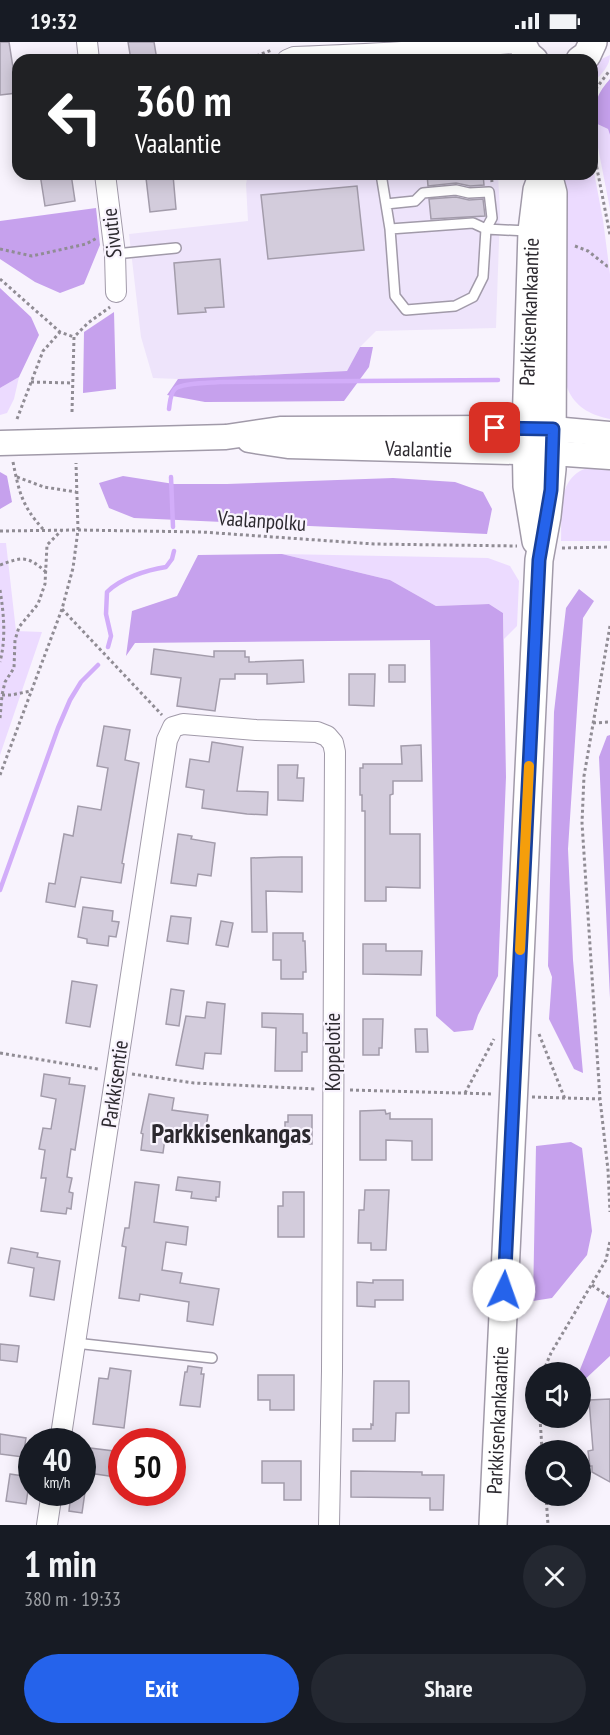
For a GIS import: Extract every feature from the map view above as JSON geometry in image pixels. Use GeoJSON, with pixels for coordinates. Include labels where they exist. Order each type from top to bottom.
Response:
{"type":"FeatureCollection","features":[{"type":"Feature","properties":{"kind":"main road","name":"Parkkisenkankaantie"},"geometry":{"type":"LineString","coordinates":[[493,1525],[541,551],[550,499],[539,441],[546,234],[537,190],[543,180]]}},
{"type":"Feature","properties":{"kind":"street"},"geometry":{"type":"LineString","coordinates":[[335,54],[458,49],[500,43],[525,48]]}},
{"type":"Feature","properties":{"kind":"street","name":"Sivutie"},"geometry":{"type":"LineString","coordinates":[[106,180],[115,254],[116,292]]}},
{"type":"Feature","properties":{"kind":"street","name":"Vaalantie"},"geometry":{"type":"LineString","coordinates":[[6,450],[226,437],[280,429],[539,441],[610,434]]}},
{"type":"Feature","properties":{"kind":"street","name":"Vaalantie"},"geometry":{"type":"LineString","coordinates":[[539,441],[610,458]]}},
{"type":"Feature","properties":{"kind":"street","name":"Koppelotie"},"geometry":{"type":"LineString","coordinates":[[173,727],[183,724],[316,732],[327,736],[333,743],[335,753],[332,1371],[329,1525]]}},
{"type":"Feature","properties":{"kind":"street","name":"Parkkisentie"},"geometry":{"type":"LineString","coordinates":[[62,1428],[117,1072],[131,964],[167,740],[173,727]]}},
{"type":"Feature","properties":{"kind":"street"},"geometry":{"type":"LineString","coordinates":[[47,1525],[50,1506]]}},
{"type":"Feature","properties":{"kind":"lane"},"geometry":{"type":"LineString","coordinates":[[382,180],[390,229],[395,296],[406,310],[455,306],[473,297],[483,277],[486,229],[492,218],[489,192],[469,193],[456,190],[423,193],[415,201],[386,204]]}},
{"type":"Feature","properties":{"kind":"lane"},"geometry":{"type":"LineString","coordinates":[[390,229],[473,223],[486,229],[546,234]]}},
{"type":"Feature","properties":{"kind":"lane"},"geometry":{"type":"LineString","coordinates":[[115,254],[176,248]]}},
{"type":"Feature","properties":{"kind":"lane"},"geometry":{"type":"LineString","coordinates":[[75,1343],[212,1358]]}},
{"type":"Feature","properties":{"kind":"path"},"geometry":{"type":"LineString","coordinates":[[598,86],[610,70]]}},
{"type":"Feature","properties":{"kind":"path"},"geometry":{"type":"LineString","coordinates":[[598,171],[610,235]]}},
{"type":"Feature","properties":{"kind":"path"},"geometry":{"type":"LineString","coordinates":[[0,249],[32,256],[86,244],[112,225]]}},
{"type":"Feature","properties":{"kind":"path"},"geometry":{"type":"LineString","coordinates":[[546,234],[588,251],[610,266]]}},
{"type":"Feature","properties":{"kind":"path"},"geometry":{"type":"LineString","coordinates":[[0,279],[60,332],[74,337]]}},
{"type":"Feature","properties":{"kind":"path"},"geometry":{"type":"LineString","coordinates":[[72,412],[74,337],[88,323],[109,309],[116,292]]}},
{"type":"Feature","properties":{"kind":"path"},"geometry":{"type":"LineString","coordinates":[[17,419],[43,351],[60,332]]}},
{"type":"Feature","properties":{"kind":"path"},"geometry":{"type":"LineString","coordinates":[[31,382],[73,383]]}},
{"type":"Feature","properties":{"kind":"path"},"geometry":{"type":"LineString","coordinates":[[6,450],[19,493],[33,518],[44,530]]}},
{"type":"Feature","properties":{"kind":"path"},"geometry":{"type":"LineString","coordinates":[[0,775],[62,609],[74,568],[78,530],[76,462]]}},
{"type":"Feature","properties":{"kind":"path"},"geometry":{"type":"LineString","coordinates":[[16,477],[44,487],[76,492]]}},
{"type":"Feature","properties":{"kind":"path"},"geometry":{"type":"LineString","coordinates":[[0,718],[1,695],[5,682],[14,668],[15,640],[20,627],[38,604],[45,584],[47,545],[62,530]]}},
{"type":"Feature","properties":{"kind":"path","name":"Vaalanpolku"},"geometry":{"type":"LineString","coordinates":[[0,531],[202,532],[374,544],[541,551],[610,547]]}},
{"type":"Feature","properties":{"kind":"path"},"geometry":{"type":"LineString","coordinates":[[0,566],[20,558],[36,563],[46,572]]}},
{"type":"Feature","properties":{"kind":"path"},"geometry":{"type":"LineString","coordinates":[[0,590],[4,615],[4,647],[0,662]]}},
{"type":"Feature","properties":{"kind":"path"},"geometry":{"type":"LineString","coordinates":[[62,609],[173,727]]}},
{"type":"Feature","properties":{"kind":"path"},"geometry":{"type":"LineString","coordinates":[[610,626],[584,776],[582,823],[600,1099],[610,1212]]}},
{"type":"Feature","properties":{"kind":"path"},"geometry":{"type":"LineString","coordinates":[[1,695],[31,691]]}},
{"type":"Feature","properties":{"kind":"path"},"geometry":{"type":"LineString","coordinates":[[593,723],[610,722]]}},
{"type":"Feature","properties":{"kind":"path"},"geometry":{"type":"LineString","coordinates":[[537,1028],[565,1099]]}},
{"type":"Feature","properties":{"kind":"path"},"geometry":{"type":"LineString","coordinates":[[465,1093],[497,1034]]}},
{"type":"Feature","properties":{"kind":"path"},"geometry":{"type":"LineString","coordinates":[[0,1053],[194,1083]]}},
{"type":"Feature","properties":{"kind":"path"},"geometry":{"type":"LineString","coordinates":[[531,1097],[600,1099]]}},
{"type":"Feature","properties":{"kind":"path"},"geometry":{"type":"LineString","coordinates":[[547,1362],[606,1260],[610,1241]]}},
{"type":"Feature","properties":{"kind":"path"},"geometry":{"type":"LineString","coordinates":[[592,1285],[610,1298]]}},
{"type":"Feature","properties":{"kind":"path"},"geometry":{"type":"LineString","coordinates":[[547,1506],[548,1525]]}},
{"type":"Feature","properties":{"kind":"shaded area"},"geometry":{"type":"Polygon","coordinates":[[[610,55],[607,67],[598,77],[598,61],[610,55]]]}},
{"type":"Feature","properties":{"kind":"shaded area"},"geometry":{"type":"Polygon","coordinates":[[[610,79],[610,135],[608,129],[598,124],[598,97],[610,79]]]}},
{"type":"Feature","properties":{"kind":"shaded area"},"geometry":{"type":"Polygon","coordinates":[[[598,124],[608,129],[610,135],[610,209],[598,148],[598,124]]]}},
{"type":"Feature","properties":{"kind":"shaded area"},"geometry":{"type":"Polygon","coordinates":[[[247,180],[498,180],[500,212],[496,328],[376,331],[360,347],[347,371],[178,379],[153,378],[141,337],[129,234],[248,221],[247,180]]]}},
{"type":"Feature","properties":{"kind":"shaded area"},"geometry":{"type":"Polygon","coordinates":[[[564,180],[595,180],[610,274],[610,419],[586,410],[577,403],[566,384],[562,356],[564,180]]]}},
{"type":"Feature","properties":{"kind":"shaded area"},"geometry":{"type":"Polygon","coordinates":[[[96,208],[100,245],[84,284],[60,293],[35,282],[0,259],[0,221],[96,208]]]}},
{"type":"Feature","properties":{"kind":"shaded area"},"geometry":{"type":"Polygon","coordinates":[[[0,288],[31,317],[39,335],[19,377],[0,388],[0,288]]]}},
{"type":"Feature","properties":{"kind":"shaded area"},"geometry":{"type":"Polygon","coordinates":[[[114,312],[116,389],[83,393],[84,332],[114,312]]]}},
{"type":"Feature","properties":{"kind":"shaded area"},"geometry":{"type":"Polygon","coordinates":[[[360,347],[373,347],[369,367],[344,401],[205,402],[167,395],[178,379],[347,371],[360,347]]]}},
{"type":"Feature","properties":{"kind":"shaded area"},"geometry":{"type":"Polygon","coordinates":[[[19,377],[14,399],[7,413],[0,415],[0,388],[19,377]]]}},
{"type":"Feature","properties":{"kind":"shaded area"},"geometry":{"type":"Polygon","coordinates":[[[596,466],[610,467],[610,541],[561,541],[562,502],[568,483],[582,470],[596,466]]]}},
{"type":"Feature","properties":{"kind":"shaded area"},"geometry":{"type":"Polygon","coordinates":[[[0,472],[7,476],[12,502],[0,509],[0,472]]]}},
{"type":"Feature","properties":{"kind":"shaded area"},"geometry":{"type":"Polygon","coordinates":[[[123,476],[174,484],[393,478],[455,482],[483,492],[492,509],[487,534],[134,518],[109,508],[99,483],[123,476]]]}},
{"type":"Feature","properties":{"kind":"shaded area"},"geometry":{"type":"Polygon","coordinates":[[[0,543],[6,543],[16,631],[42,632],[0,755],[0,543]]]}},
{"type":"Feature","properties":{"kind":"shaded area"},"geometry":{"type":"Polygon","coordinates":[[[282,554],[488,558],[510,566],[519,581],[517,626],[504,639],[503,613],[489,604],[436,606],[390,580],[282,554]]]}},
{"type":"Feature","properties":{"kind":"shaded area"},"geometry":{"type":"Polygon","coordinates":[[[282,554],[390,580],[436,606],[489,604],[503,613],[506,777],[498,976],[473,1030],[454,1032],[436,1016],[430,640],[135,643],[126,656],[132,611],[177,596],[198,555],[282,554]]]}},
{"type":"Feature","properties":{"kind":"shaded area"},"geometry":{"type":"Polygon","coordinates":[[[579,589],[594,601],[583,618],[568,849],[573,960],[583,1073],[574,1069],[549,1019],[552,977],[548,966],[554,712],[566,608],[579,589]]]}},
{"type":"Feature","properties":{"kind":"shaded area"},"geometry":{"type":"Polygon","coordinates":[[[610,735],[610,998],[599,757],[607,736],[610,735]]]}},
{"type":"Feature","properties":{"kind":"shaded area"},"geometry":{"type":"Polygon","coordinates":[[[571,1142],[582,1148],[592,1231],[587,1255],[552,1298],[533,1301],[536,1146],[571,1142]]]}},
{"type":"Feature","properties":{"kind":"shaded area"},"geometry":{"type":"Polygon","coordinates":[[[610,1294],[610,1356],[591,1374],[591,1362],[583,1362],[610,1294]]]}},
{"type":"Feature","properties":{"kind":"building"},"geometry":{"type":"Polygon","coordinates":[[[0,42],[9,42],[12,61],[12,94],[0,95],[0,42]]]}},
{"type":"Feature","properties":{"kind":"building"},"geometry":{"type":"Polygon","coordinates":[[[128,42],[154,42],[156,54],[130,54],[128,42]]]}},
{"type":"Feature","properties":{"kind":"building"},"geometry":{"type":"Polygon","coordinates":[[[41,180],[72,180],[75,201],[45,206],[41,180]]]}},
{"type":"Feature","properties":{"kind":"building"},"geometry":{"type":"Polygon","coordinates":[[[146,180],[173,180],[176,209],[150,212],[146,180]]]}},
{"type":"Feature","properties":{"kind":"building"},"geometry":{"type":"Polygon","coordinates":[[[428,180],[484,180],[484,185],[470,186],[456,183],[428,186],[428,180]]]}},
{"type":"Feature","properties":{"kind":"building"},"geometry":{"type":"Polygon","coordinates":[[[357,186],[364,250],[268,259],[261,195],[357,186]]]}},
{"type":"Feature","properties":{"kind":"building"},"geometry":{"type":"Polygon","coordinates":[[[456,197],[469,200],[483,199],[485,216],[431,219],[429,199],[456,197]]]}},
{"type":"Feature","properties":{"kind":"building"},"geometry":{"type":"Polygon","coordinates":[[[220,259],[224,307],[205,308],[206,312],[178,314],[174,263],[220,259]]]}},
{"type":"Feature","properties":{"kind":"building"},"geometry":{"type":"Polygon","coordinates":[[[154,649],[214,657],[214,651],[245,651],[245,657],[249,657],[249,662],[303,660],[304,682],[267,684],[267,674],[235,674],[235,679],[220,679],[215,711],[177,706],[181,678],[151,674],[154,649]]]}},
{"type":"Feature","properties":{"kind":"building"},"geometry":{"type":"Polygon","coordinates":[[[389,665],[405,665],[405,682],[389,682],[389,665]]]}},
{"type":"Feature","properties":{"kind":"building"},"geometry":{"type":"Polygon","coordinates":[[[349,674],[375,674],[374,706],[349,705],[349,674]]]}},
{"type":"Feature","properties":{"kind":"building"},"geometry":{"type":"Polygon","coordinates":[[[104,726],[130,730],[125,760],[139,763],[122,863],[124,864],[121,883],[81,877],[75,907],[46,902],[49,883],[55,884],[64,834],[73,836],[78,806],[101,810],[108,768],[97,766],[104,726]]]}},
{"type":"Feature","properties":{"kind":"building"},"geometry":{"type":"Polygon","coordinates":[[[212,742],[243,747],[237,791],[268,792],[267,815],[202,808],[204,790],[186,787],[190,759],[209,762],[212,742]]]}},
{"type":"Feature","properties":{"kind":"building"},"geometry":{"type":"Polygon","coordinates":[[[421,745],[422,781],[393,781],[393,794],[390,795],[390,834],[420,834],[420,888],[386,887],[386,901],[365,901],[365,811],[362,811],[362,795],[360,795],[360,768],[363,768],[363,764],[402,764],[401,746],[421,745]]]}},
{"type":"Feature","properties":{"kind":"building"},"geometry":{"type":"Polygon","coordinates":[[[278,765],[298,765],[297,778],[304,778],[303,801],[278,800],[278,765]]]}},
{"type":"Feature","properties":{"kind":"building"},"geometry":{"type":"Polygon","coordinates":[[[178,834],[215,843],[211,876],[198,874],[196,886],[171,883],[178,834]]]}},
{"type":"Feature","properties":{"kind":"building"},"geometry":{"type":"Polygon","coordinates":[[[302,857],[302,892],[266,891],[267,932],[252,932],[251,858],[302,857]]]}},
{"type":"Feature","properties":{"kind":"building"},"geometry":{"type":"Polygon","coordinates":[[[83,907],[113,911],[112,921],[119,922],[116,937],[109,936],[108,946],[87,943],[87,939],[78,937],[83,907]]]}},
{"type":"Feature","properties":{"kind":"building"},"geometry":{"type":"Polygon","coordinates":[[[171,916],[191,918],[188,944],[167,941],[171,916]]]}},
{"type":"Feature","properties":{"kind":"building"},"geometry":{"type":"Polygon","coordinates":[[[221,921],[233,923],[228,947],[216,945],[221,921]]]}},
{"type":"Feature","properties":{"kind":"building"},"geometry":{"type":"Polygon","coordinates":[[[273,933],[303,933],[306,972],[303,972],[303,979],[281,979],[281,960],[273,960],[273,933]]]}},
{"type":"Feature","properties":{"kind":"building"},"geometry":{"type":"Polygon","coordinates":[[[363,944],[386,944],[386,951],[422,951],[421,975],[363,974],[363,944]]]}},
{"type":"Feature","properties":{"kind":"building"},"geometry":{"type":"Polygon","coordinates":[[[72,981],[97,985],[90,1027],[66,1023],[72,981]]]}},
{"type":"Feature","properties":{"kind":"building"},"geometry":{"type":"Polygon","coordinates":[[[171,989],[184,991],[179,1026],[166,1024],[171,989]]]}},
{"type":"Feature","properties":{"kind":"building"},"geometry":{"type":"Polygon","coordinates":[[[207,1002],[225,1004],[221,1054],[205,1053],[203,1069],[176,1065],[186,1016],[205,1018],[207,1002]]]}},
{"type":"Feature","properties":{"kind":"building"},"geometry":{"type":"Polygon","coordinates":[[[262,1013],[303,1014],[303,1033],[307,1033],[307,1052],[302,1052],[302,1071],[275,1071],[276,1028],[262,1027],[262,1013]]]}},
{"type":"Feature","properties":{"kind":"building"},"geometry":{"type":"Polygon","coordinates":[[[363,1019],[383,1019],[382,1048],[379,1048],[379,1055],[363,1055],[363,1019]]]}},
{"type":"Feature","properties":{"kind":"building"},"geometry":{"type":"Polygon","coordinates":[[[415,1029],[427,1029],[428,1052],[416,1052],[415,1029]]]}},
{"type":"Feature","properties":{"kind":"building"},"geometry":{"type":"Polygon","coordinates":[[[44,1074],[70,1078],[69,1084],[85,1086],[75,1150],[71,1149],[67,1177],[72,1178],[69,1192],[73,1193],[71,1209],[67,1208],[66,1214],[41,1211],[46,1178],[41,1178],[45,1150],[39,1149],[43,1128],[51,1129],[56,1099],[41,1096],[44,1074]]]}},
{"type":"Feature","properties":{"kind":"building"},"geometry":{"type":"Polygon","coordinates":[[[149,1094],[174,1098],[172,1110],[208,1115],[204,1140],[191,1138],[192,1135],[166,1131],[163,1153],[141,1150],[143,1134],[141,1133],[149,1094]]]}},
{"type":"Feature","properties":{"kind":"building"},"geometry":{"type":"Polygon","coordinates":[[[385,1110],[386,1114],[390,1113],[390,1119],[432,1119],[432,1160],[412,1160],[412,1141],[386,1140],[386,1160],[360,1160],[360,1111],[385,1110]]]}},
{"type":"Feature","properties":{"kind":"building"},"geometry":{"type":"Polygon","coordinates":[[[288,1115],[312,1115],[312,1144],[289,1144],[288,1136],[285,1136],[285,1122],[288,1122],[288,1115]]]}},
{"type":"Feature","properties":{"kind":"building"},"geometry":{"type":"Polygon","coordinates":[[[178,1177],[220,1182],[219,1197],[216,1197],[216,1201],[191,1198],[192,1192],[176,1190],[178,1177]]]}},
{"type":"Feature","properties":{"kind":"building"},"geometry":{"type":"Polygon","coordinates":[[[135,1182],[159,1185],[154,1222],[188,1227],[186,1245],[166,1242],[162,1270],[182,1273],[180,1283],[219,1289],[213,1325],[187,1321],[189,1302],[140,1294],[139,1301],[119,1298],[126,1247],[122,1246],[125,1228],[129,1228],[135,1182]]]}},
{"type":"Feature","properties":{"kind":"building"},"geometry":{"type":"Polygon","coordinates":[[[365,1190],[389,1190],[386,1250],[371,1250],[371,1243],[358,1243],[359,1210],[364,1210],[365,1190]]]}},
{"type":"Feature","properties":{"kind":"building"},"geometry":{"type":"Polygon","coordinates":[[[283,1192],[304,1192],[304,1237],[278,1237],[278,1206],[283,1206],[283,1192]]]}},
{"type":"Feature","properties":{"kind":"building"},"geometry":{"type":"Polygon","coordinates":[[[11,1248],[38,1253],[37,1257],[60,1261],[54,1300],[30,1296],[34,1268],[8,1263],[11,1248]]]}},
{"type":"Feature","properties":{"kind":"building"},"geometry":{"type":"Polygon","coordinates":[[[373,1280],[403,1280],[403,1300],[375,1300],[375,1307],[357,1306],[357,1282],[373,1283],[373,1280]]]}},
{"type":"Feature","properties":{"kind":"building"},"geometry":{"type":"Polygon","coordinates":[[[0,1344],[19,1346],[17,1362],[0,1360],[0,1344]]]}},
{"type":"Feature","properties":{"kind":"building"},"geometry":{"type":"Polygon","coordinates":[[[188,1366],[202,1368],[201,1374],[204,1374],[200,1407],[180,1405],[188,1366]]]}},
{"type":"Feature","properties":{"kind":"building"},"geometry":{"type":"Polygon","coordinates":[[[110,1368],[131,1371],[124,1428],[93,1424],[99,1378],[108,1379],[110,1368]]]}},
{"type":"Feature","properties":{"kind":"building"},"geometry":{"type":"Polygon","coordinates":[[[258,1375],[294,1375],[294,1410],[270,1410],[270,1400],[258,1400],[258,1375]]]}},
{"type":"Feature","properties":{"kind":"building"},"geometry":{"type":"Polygon","coordinates":[[[374,1381],[409,1381],[409,1413],[396,1413],[395,1441],[353,1441],[353,1429],[371,1429],[371,1424],[373,1425],[374,1381]]]}},
{"type":"Feature","properties":{"kind":"building"},"geometry":{"type":"Polygon","coordinates":[[[610,1399],[610,1482],[592,1472],[591,1400],[610,1399]]]}},
{"type":"Feature","properties":{"kind":"building"},"geometry":{"type":"Polygon","coordinates":[[[0,1434],[18,1437],[18,1456],[0,1454],[0,1434]]]}},
{"type":"Feature","properties":{"kind":"building"},"geometry":{"type":"Polygon","coordinates":[[[96,1449],[108,1450],[108,1476],[96,1474],[96,1449]]]}},
{"type":"Feature","properties":{"kind":"building"},"geometry":{"type":"Polygon","coordinates":[[[262,1461],[301,1461],[301,1500],[284,1500],[284,1483],[262,1483],[262,1461]]]}},
{"type":"Feature","properties":{"kind":"building"},"geometry":{"type":"Polygon","coordinates":[[[351,1471],[422,1472],[422,1475],[444,1475],[443,1510],[430,1510],[430,1498],[351,1497],[351,1471]]]}},
{"type":"Feature","properties":{"kind":"building"},"geometry":{"type":"Polygon","coordinates":[[[10,1474],[18,1475],[18,1503],[6,1501],[10,1474]]]}},
{"type":"Feature","properties":{"kind":"building"},"geometry":{"type":"Polygon","coordinates":[[[70,1506],[83,1506],[82,1513],[69,1511],[70,1506]]]}},
{"type":"Feature","properties":{"kind":"waterway"},"geometry":{"type":"LineString","coordinates":[[169,409],[171,396],[175,389],[196,384],[498,380]]}},
{"type":"Feature","properties":{"kind":"waterway"},"geometry":{"type":"LineString","coordinates":[[171,477],[173,527]]}},
{"type":"Feature","properties":{"kind":"waterway"},"geometry":{"type":"LineString","coordinates":[[108,647],[111,636],[106,614],[107,592],[135,575],[166,567],[174,551]]}},
{"type":"Feature","properties":{"kind":"waterway"},"geometry":{"type":"LineString","coordinates":[[0,890],[70,700],[81,682],[98,665]]}},
{"type":"Feature","properties":{"kind":"slow traffic"},"geometry":{"type":"LineString","coordinates":[[520,950],[529,766]]}},
{"type":"Feature","properties":{"kind":"district","name":"Parkkisenkangas"},"geometry":{"type":"Point","coordinates":[231,1134]}},
{"type":"Feature","properties":{"kind":"route"},"geometry":{"type":"LineString","coordinates":[[495,428],[553,429],[551,490],[539,560],[504,1290]]}}]}
